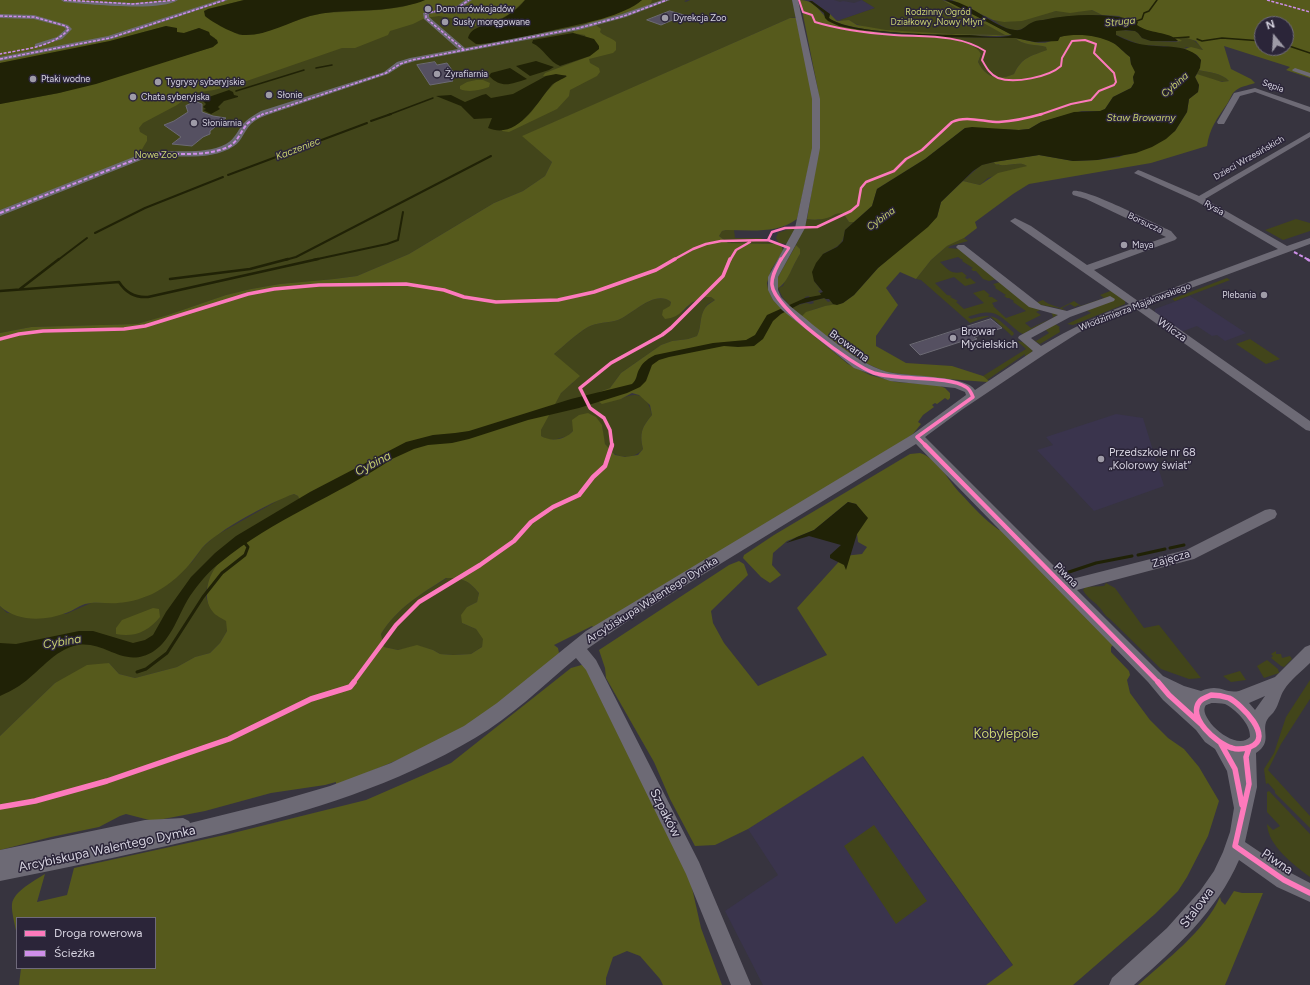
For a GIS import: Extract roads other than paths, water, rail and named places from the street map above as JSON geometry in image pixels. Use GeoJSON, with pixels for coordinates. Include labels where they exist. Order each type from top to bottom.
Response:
{"type":"FeatureCollection","features":[{"type":"Feature","properties":{"kind":"street"},"geometry":{"type":"LineString","coordinates":[[64,0],[124,5],[174,0]]}},
{"type":"Feature","properties":{"kind":"street"},"geometry":{"type":"LineString","coordinates":[[0,59],[110,38],[225,0]]}},
{"type":"Feature","properties":{"kind":"street"},"geometry":{"type":"LineString","coordinates":[[464,50],[426,18],[426,13],[459,7],[469,0]]}},
{"type":"Feature","properties":{"kind":"street"},"geometry":{"type":"LineString","coordinates":[[0,213],[144,156],[155,154],[189,154],[224,149],[235,142],[251,120],[271,110],[386,73],[403,63],[579,27],[630,13],[667,0]]}},
{"type":"Feature","properties":{"kind":"street","name":"Browarna"},"geometry":{"type":"LineString","coordinates":[[795,0],[816,99],[817,142],[802,222],[796,237],[774,272],[772,285],[775,294],[794,316],[858,365],[890,377],[957,384],[969,389],[972,397]]}},
{"type":"Feature","properties":{"kind":"street"},"geometry":{"type":"LineString","coordinates":[[0,16],[34,17],[66,26],[69,29],[65,35],[52,41],[0,54]]}},
{"type":"Feature","properties":{"kind":"street"},"geometry":{"type":"LineString","coordinates":[[1295,70],[1310,75]]}},
{"type":"Feature","properties":{"kind":"street","name":"Sępia"},"geometry":{"type":"LineString","coordinates":[[1221,122],[1236,95],[1255,90],[1310,110]]}},
{"type":"Feature","properties":{"kind":"street","name":"Dzieci Wrzesińskich"},"geometry":{"type":"LineString","coordinates":[[1199,199],[1310,134]]}},
{"type":"Feature","properties":{"kind":"street","name":"Rysia"},"geometry":{"type":"LineString","coordinates":[[1138,173],[1199,199],[1286,250]]}},
{"type":"Feature","properties":{"kind":"street","name":"Borsucza"},"geometry":{"type":"LineString","coordinates":[[1076,193],[1090,197],[1161,230],[1172,238],[1086,269]]}},
{"type":"Feature","properties":{"kind":"street","name":"Wilcza"},"geometry":{"type":"LineString","coordinates":[[1015,221],[1028,228],[1310,427]]}},
{"type":"Feature","properties":{"kind":"street","name":"Włodzimierza Majakowskiego"},"geometry":{"type":"LineString","coordinates":[[972,397],[1041,352],[1086,325],[1310,241]]}},
{"type":"Feature","properties":{"kind":"street"},"geometry":{"type":"LineString","coordinates":[[961,247],[1033,305],[1045,309],[1058,310],[1066,315]]}},
{"type":"Feature","properties":{"kind":"street"},"geometry":{"type":"LineString","coordinates":[[1041,352],[1023,338],[1066,315],[1110,299]]}},
{"type":"Feature","properties":{"kind":"street","name":"Arcybiskupa Walentego Dymka"},"geometry":{"type":"LineString","coordinates":[[0,872],[142,844],[213,825],[275,811],[330,795],[395,770],[470,732],[503,709],[576,648],[627,613],[917,438],[972,397]]}},
{"type":"Feature","properties":{"kind":"street","name":"Piwna"},"geometry":{"type":"LineString","coordinates":[[917,438],[1154,677],[1169,695],[1201,724]]}},
{"type":"Feature","properties":{"kind":"street","name":"Zajęcza"},"geometry":{"type":"LineString","coordinates":[[1066,588],[1071,585],[1189,555],[1270,514]]}},
{"type":"Feature","properties":{"kind":"street","name":"Szpaków"},"geometry":{"type":"LineString","coordinates":[[576,648],[591,665],[693,868],[741,985]]}},
{"type":"Feature","properties":{"kind":"street"},"geometry":{"type":"LineString","coordinates":[[1257,727],[1250,715],[1232,700],[1218,695],[1206,696],[1201,699],[1197,706],[1197,714],[1201,724],[1213,738],[1221,744],[1231,748],[1249,748],[1254,745],[1257,740],[1259,717],[1270,704],[1280,684],[1310,652]]}},
{"type":"Feature","properties":{"kind":"street","name":"Piwna"},"geometry":{"type":"LineString","coordinates":[[1154,677],[1180,692],[1201,699]]}},
{"type":"Feature","properties":{"kind":"street"},"geometry":{"type":"LineString","coordinates":[[1232,700],[1252,696],[1268,686],[1280,684]]}},
{"type":"Feature","properties":{"kind":"street","name":"Stalowa"},"geometry":{"type":"LineString","coordinates":[[1221,744],[1235,769],[1243,809]]}},
{"type":"Feature","properties":{"kind":"street","name":"Stalowa"},"geometry":{"type":"LineString","coordinates":[[1120,985],[1194,916],[1207,898],[1222,872],[1235,846],[1249,784],[1246,757],[1249,748]]}},
{"type":"Feature","properties":{"kind":"street","name":"Arcybiskupa Walentego Dymka"},"geometry":{"type":"LineString","coordinates":[[0,858],[145,830],[213,825]]}},
{"type":"Feature","properties":{"kind":"street","name":"Piwna"},"geometry":{"type":"LineString","coordinates":[[1235,846],[1284,880],[1310,893]]}},
{"type":"Feature","properties":{"kind":"water"},"geometry":{"type":"Polygon","coordinates":[[[244,0],[425,0],[393,8],[334,12],[310,16],[270,31],[246,35],[230,31],[205,16],[204,11],[208,9],[244,0]]]}},
{"type":"Feature","properties":{"kind":"water"},"geometry":{"type":"Polygon","coordinates":[[[525,0],[642,0],[625,11],[602,19],[520,38],[500,42],[476,44],[468,38],[476,28],[505,17],[525,0]]]}},
{"type":"Feature","properties":{"kind":"water","name":"Staw Browarny"},"geometry":{"type":"Polygon","coordinates":[[[945,0],[963,4],[998,24],[1015,30],[1022,29],[1032,22],[1065,16],[1100,15],[1134,20],[1138,22],[1137,25],[1142,28],[1169,36],[1178,41],[1151,41],[1142,38],[1135,31],[1126,30],[1116,31],[1116,35],[1138,44],[1175,47],[1190,51],[1201,60],[1200,68],[1195,77],[1199,85],[1198,92],[1189,99],[1187,112],[1175,131],[1166,139],[1152,147],[1136,153],[1097,160],[1073,161],[1039,155],[982,165],[973,171],[941,202],[937,217],[928,227],[878,268],[854,295],[843,303],[837,305],[833,304],[829,299],[824,298],[800,304],[781,314],[773,321],[763,339],[754,346],[724,346],[659,360],[652,365],[646,381],[640,387],[627,393],[579,408],[528,420],[469,439],[452,443],[428,445],[414,449],[392,459],[349,485],[283,520],[241,547],[217,566],[193,591],[166,640],[154,651],[134,658],[88,645],[69,647],[61,651],[19,686],[0,696],[0,643],[16,644],[79,631],[93,631],[133,643],[145,640],[153,635],[166,612],[191,577],[215,553],[236,536],[310,492],[406,442],[433,435],[469,431],[571,399],[632,384],[643,364],[655,355],[713,343],[746,340],[755,335],[767,315],[805,298],[821,295],[820,293],[823,292],[814,281],[812,272],[816,263],[823,254],[837,247],[843,241],[845,230],[872,206],[877,189],[925,159],[965,128],[1029,129],[1041,122],[1074,112],[1100,111],[1105,109],[1113,97],[1131,88],[1134,83],[1133,77],[1135,72],[1131,64],[1130,57],[1115,44],[1100,38],[1073,35],[1060,37],[1058,41],[1035,42],[1015,38],[943,37],[860,30],[839,26],[828,21],[825,18],[824,13],[809,1],[812,1],[830,14],[829,18],[855,27],[918,34],[997,37],[1012,35],[945,0]]]}},
{"type":"Feature","properties":{"kind":"water"},"geometry":{"type":"Polygon","coordinates":[[[166,26],[177,28],[177,32],[184,33],[199,28],[209,32],[218,43],[213,47],[96,84],[59,93],[0,104],[0,63],[110,41],[166,26]]]}},
{"type":"Feature","properties":{"kind":"water"},"geometry":{"type":"Polygon","coordinates":[[[573,33],[594,39],[599,46],[599,49],[590,56],[560,66],[540,48],[532,43],[533,40],[573,33]]]}},
{"type":"Feature","properties":{"kind":"water"},"geometry":{"type":"Polygon","coordinates":[[[536,61],[554,67],[530,76],[516,66],[536,61]]]}},
{"type":"Feature","properties":{"kind":"water"},"geometry":{"type":"Polygon","coordinates":[[[510,68],[527,79],[511,84],[503,84],[498,83],[489,76],[491,73],[510,68]]]}},
{"type":"Feature","properties":{"kind":"water"},"geometry":{"type":"Polygon","coordinates":[[[556,74],[567,76],[553,84],[525,118],[517,125],[508,129],[498,130],[488,128],[492,118],[474,119],[461,106],[436,96],[451,95],[465,102],[486,94],[491,98],[513,94],[546,76],[556,74]]]}},
{"type":"Feature","properties":{"kind":"water"},"geometry":{"type":"Polygon","coordinates":[[[229,90],[238,97],[224,101],[218,107],[220,109],[211,114],[203,110],[206,109],[203,107],[206,104],[203,101],[206,98],[229,90]]]}},
{"type":"Feature","properties":{"kind":"water"},"geometry":{"type":"Polygon","coordinates":[[[848,502],[856,504],[868,518],[857,534],[846,570],[844,565],[830,558],[830,555],[841,545],[809,536],[786,543],[814,530],[848,502]]]}},
{"type":"Feature","properties":{"kind":"waterway","name":"Struga"},"geometry":{"type":"LineString","coordinates":[[1134,22],[1142,19],[1144,13],[1149,11],[1157,0]]}},
{"type":"Feature","properties":{"kind":"waterway"},"geometry":{"type":"LineString","coordinates":[[1174,38],[1189,37]]}},
{"type":"Feature","properties":{"kind":"waterway"},"geometry":{"type":"LineString","coordinates":[[1197,39],[1202,41],[1222,38],[1254,40]]}},
{"type":"Feature","properties":{"kind":"waterway"},"geometry":{"type":"LineString","coordinates":[[1294,48],[1310,53]]}},
{"type":"Feature","properties":{"kind":"waterway"},"geometry":{"type":"LineString","coordinates":[[316,68],[332,65]]}},
{"type":"Feature","properties":{"kind":"waterway"},"geometry":{"type":"LineString","coordinates":[[236,91],[304,70]]}},
{"type":"Feature","properties":{"kind":"waterway","name":"Kaczeniec"},"geometry":{"type":"LineString","coordinates":[[388,115],[433,98]]}},
{"type":"Feature","properties":{"kind":"waterway","name":"Kaczeniec"},"geometry":{"type":"LineString","coordinates":[[371,121],[391,114]]}},
{"type":"Feature","properties":{"kind":"waterway","name":"Kaczeniec"},"geometry":{"type":"LineString","coordinates":[[228,175],[367,123]]}},
{"type":"Feature","properties":{"kind":"waterway"},"geometry":{"type":"LineString","coordinates":[[285,260],[296,257],[491,156]]}},
{"type":"Feature","properties":{"kind":"waterway","name":"Kaczeniec"},"geometry":{"type":"LineString","coordinates":[[95,233],[145,208],[223,177]]}},
{"type":"Feature","properties":{"kind":"waterway"},"geometry":{"type":"LineString","coordinates":[[313,260],[387,244],[398,240],[403,212]]}},
{"type":"Feature","properties":{"kind":"waterway","name":"Kaczeniec"},"geometry":{"type":"LineString","coordinates":[[58,260],[87,238]]}},
{"type":"Feature","properties":{"kind":"waterway","name":"Kaczeniec"},"geometry":{"type":"LineString","coordinates":[[20,289],[59,259]]}},
{"type":"Feature","properties":{"kind":"waterway"},"geometry":{"type":"LineString","coordinates":[[170,279],[250,269],[288,259]]}},
{"type":"Feature","properties":{"kind":"waterway"},"geometry":{"type":"LineString","coordinates":[[0,291],[119,282],[131,294],[139,297],[148,297],[318,259]]}},
{"type":"Feature","properties":{"kind":"waterway"},"geometry":{"type":"LineString","coordinates":[[137,672],[146,669],[167,653],[203,597],[222,573],[245,555],[248,547],[243,541]]}},
{"type":"Feature","properties":{"kind":"waterway"},"geometry":{"type":"LineString","coordinates":[[1170,548],[1184,545]]}},
{"type":"Feature","properties":{"kind":"waterway"},"geometry":{"type":"LineString","coordinates":[[1138,555],[1165,549]]}},
{"type":"Feature","properties":{"kind":"waterway"},"geometry":{"type":"LineString","coordinates":[[1063,574],[1096,563],[1132,556]]}},
{"type":"Feature","properties":{"kind":"place","name":"Dom mrówkojadów"},"geometry":{"type":"Point","coordinates":[428,9]}},
{"type":"Feature","properties":{"kind":"place","name":"Dyrekcja Zoo"},"geometry":{"type":"Point","coordinates":[665,18]}},
{"type":"Feature","properties":{"kind":"place","name":"Susły moręgowane"},"geometry":{"type":"Point","coordinates":[445,22]}},
{"type":"Feature","properties":{"kind":"place","name":"Żyrafiarnia"},"geometry":{"type":"Point","coordinates":[437,74]}},
{"type":"Feature","properties":{"kind":"place","name":"Ptaki wodne"},"geometry":{"type":"Point","coordinates":[33,79]}},
{"type":"Feature","properties":{"kind":"place","name":"Tygrysy syberyjskie"},"geometry":{"type":"Point","coordinates":[158,82]}},
{"type":"Feature","properties":{"kind":"place","name":"Słonie"},"geometry":{"type":"Point","coordinates":[269,95]}},
{"type":"Feature","properties":{"kind":"place","name":"Chata syberyjska"},"geometry":{"type":"Point","coordinates":[133,97]}},
{"type":"Feature","properties":{"kind":"place","name":"Słoniarnia"},"geometry":{"type":"Point","coordinates":[194,123]}},
{"type":"Feature","properties":{"kind":"place","name":"Maya"},"geometry":{"type":"Point","coordinates":[1124,245]}},
{"type":"Feature","properties":{"kind":"place","name":"Plebania"},"geometry":{"type":"Point","coordinates":[1264,295]}},
{"type":"Feature","properties":{"kind":"place","name":"Browar Mycielskich"},"geometry":{"type":"Point","coordinates":[953,338]}},
{"type":"Feature","properties":{"kind":"place","name":"Przedszkole nr 68 „Kolorowy świat”"},"geometry":{"type":"Point","coordinates":[1101,459]}},
{"type":"Feature","properties":{"kind":"park label","name":"Rodzinny Ogród Działkowy „Nowy Młyn”"},"geometry":{"type":"Point","coordinates":[938,18]}},
{"type":"Feature","properties":{"kind":"park label","name":"Nowe Zoo"},"geometry":{"type":"Point","coordinates":[156,155]}},
{"type":"Feature","properties":{"kind":"park label","name":"Kobylepole"},"geometry":{"type":"Point","coordinates":[1006,734]}},
{"type":"Feature","properties":{"kind":"water label","name":"Cybina"},"geometry":{"type":"Point","coordinates":[1175,85]}},
{"type":"Feature","properties":{"kind":"water label","name":"Cybina"},"geometry":{"type":"Point","coordinates":[881,219]}},
{"type":"Feature","properties":{"kind":"water label","name":"Cybina"},"geometry":{"type":"Point","coordinates":[373,464]}},
{"type":"Feature","properties":{"kind":"water label","name":"Cybina"},"geometry":{"type":"Point","coordinates":[62,642]}}]}
